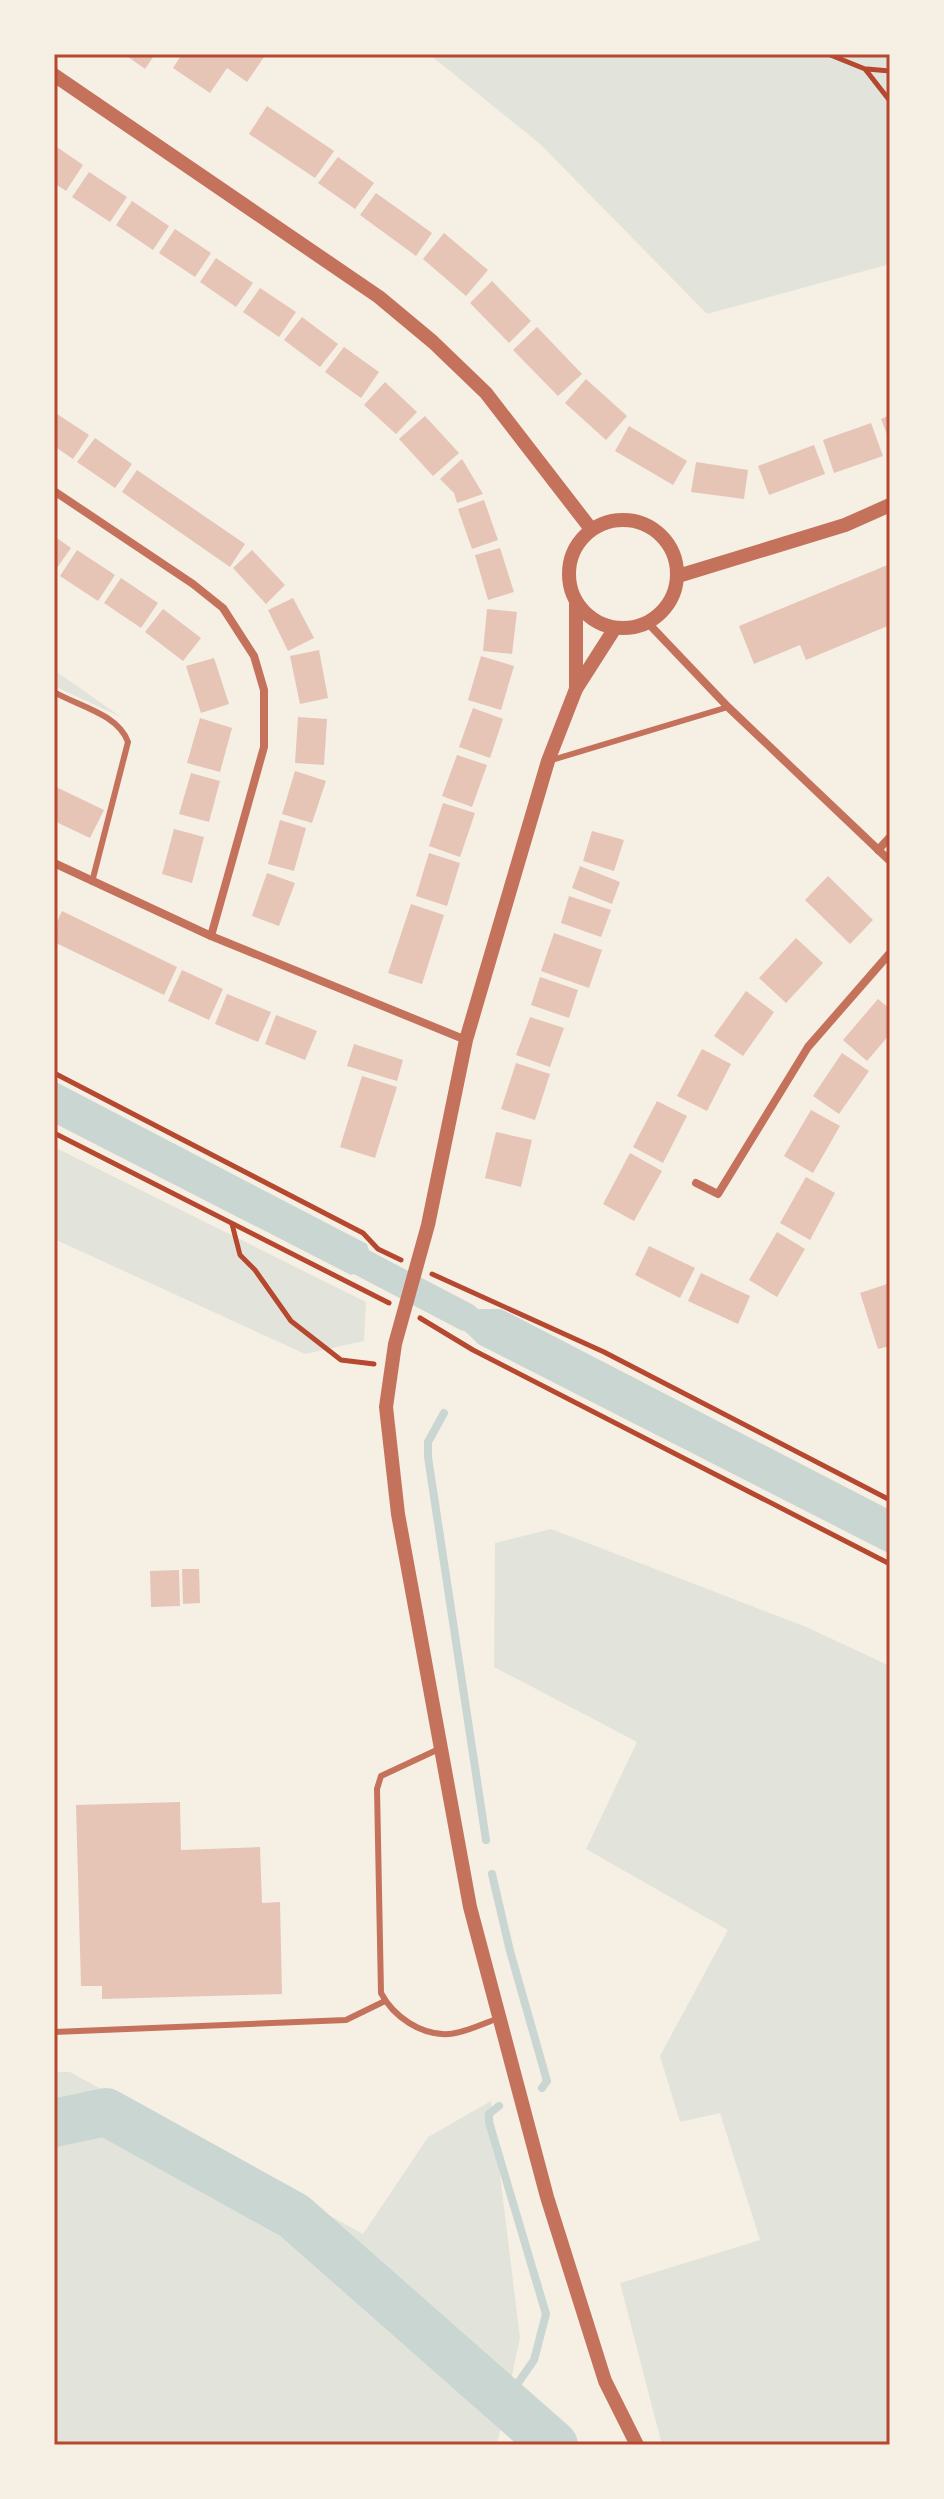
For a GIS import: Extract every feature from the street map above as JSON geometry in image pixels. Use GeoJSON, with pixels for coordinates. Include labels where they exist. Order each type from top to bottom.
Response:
{"type":"FeatureCollection","features":[{"type":"Feature","properties":{"kind":"street"},"geometry":{"type":"LineString","coordinates":[[54,75],[379,297],[422,333],[486,393],[591,529]]}},
{"type":"Feature","properties":{"kind":"street"},"geometry":{"type":"LineString","coordinates":[[54,491],[193,584],[223,608],[254,656],[265,704],[264,747],[211,936]]}},
{"type":"Feature","properties":{"kind":"street"},"geometry":{"type":"LineString","coordinates":[[678,576],[845,525],[890,505]]}},
{"type":"Feature","properties":{"kind":"street"},"geometry":{"type":"LineString","coordinates":[[619,518],[643,521],[667,542],[678,576],[664,608],[647,622],[615,628],[590,619],[571,597],[571,562],[591,529],[619,518]]}},
{"type":"Feature","properties":{"kind":"street"},"geometry":{"type":"LineString","coordinates":[[576,603],[576,689]]}},
{"type":"Feature","properties":{"kind":"street"},"geometry":{"type":"LineString","coordinates":[[647,622],[728,707],[890,861]]}},
{"type":"Feature","properties":{"kind":"street"},"geometry":{"type":"LineString","coordinates":[[615,628],[576,689],[548,761],[466,1040],[428,1225],[409,1286],[386,1407],[398,1514],[470,1907],[547,2197],[601,2366],[637,2445]]}},
{"type":"Feature","properties":{"kind":"street"},"geometry":{"type":"LineString","coordinates":[[878,850],[890,837]]}},
{"type":"Feature","properties":{"kind":"street"},"geometry":{"type":"LineString","coordinates":[[54,863],[211,936],[466,1040]]}},
{"type":"Feature","properties":{"kind":"street"},"geometry":{"type":"LineString","coordinates":[[696,1183],[718,1194],[808,1047],[890,953]]}},
{"type":"Feature","properties":{"kind":"lane"},"geometry":{"type":"LineString","coordinates":[[54,692],[115,723],[124,731],[128,742],[92,882]]}},
{"type":"Feature","properties":{"kind":"lane"},"geometry":{"type":"LineString","coordinates":[[548,761],[728,707]]}},
{"type":"Feature","properties":{"kind":"lane"},"geometry":{"type":"LineString","coordinates":[[443,1747],[381,1776],[377,1789],[381,1993],[392,2012],[415,2027],[449,2034],[499,2018]]}},
{"type":"Feature","properties":{"kind":"lane"},"geometry":{"type":"LineString","coordinates":[[54,2032],[346,2020],[385,2001]]}},
{"type":"Feature","properties":{"kind":"path"},"geometry":{"type":"LineString","coordinates":[[828,54],[865,69],[890,71]]}},
{"type":"Feature","properties":{"kind":"path"},"geometry":{"type":"LineString","coordinates":[[865,69],[890,101]]}},
{"type":"Feature","properties":{"kind":"path"},"geometry":{"type":"LineString","coordinates":[[54,1073],[363,1233],[378,1249]]}},
{"type":"Feature","properties":{"kind":"path"},"geometry":{"type":"LineString","coordinates":[[54,1133],[368,1292]]}},
{"type":"Feature","properties":{"kind":"path"},"geometry":{"type":"LineString","coordinates":[[232,1223],[240,1255],[255,1270],[291,1321],[341,1360],[392,1366]]}},
{"type":"Feature","properties":{"kind":"path"},"geometry":{"type":"LineString","coordinates":[[440,1277],[604,1352],[890,1500]]}},
{"type":"Feature","properties":{"kind":"path"},"geometry":{"type":"LineString","coordinates":[[429,1322],[473,1350],[890,1564]]}},
{"type":"Feature","properties":{"kind":"shaded area"},"geometry":{"type":"Polygon","coordinates":[[[429,54],[890,54],[890,264],[707,314],[540,144],[429,54]]]}},
{"type":"Feature","properties":{"kind":"shaded area"},"geometry":{"type":"Polygon","coordinates":[[[54,670],[121,717],[54,686],[54,670]]]}},
{"type":"Feature","properties":{"kind":"shaded area"},"geometry":{"type":"Polygon","coordinates":[[[54,1081],[367,1244],[374,1268],[351,1275],[54,1123],[54,1081]]]}},
{"type":"Feature","properties":{"kind":"shaded area"},"geometry":{"type":"Polygon","coordinates":[[[54,1147],[366,1302],[364,1341],[305,1354],[54,1239],[54,1147]]]}},
{"type":"Feature","properties":{"kind":"shaded area"},"geometry":{"type":"Polygon","coordinates":[[[450,1297],[474,1309],[501,1309],[890,1510],[890,1554],[478,1344],[434,1301],[450,1297]]]}},
{"type":"Feature","properties":{"kind":"shaded area"},"geometry":{"type":"Polygon","coordinates":[[[551,1529],[804,1626],[890,1666],[890,2445],[662,2445],[620,2283],[760,2240],[720,2113],[680,2122],[660,2056],[728,1930],[586,1849],[637,1742],[494,1667],[495,1543],[551,1529]]]}},
{"type":"Feature","properties":{"kind":"shaded area"},"geometry":{"type":"Polygon","coordinates":[[[54,2072],[70,2072],[363,2234],[428,2137],[491,2101],[520,2338],[497,2445],[54,2445],[54,2072]]]}},
{"type":"Feature","properties":{"kind":"building"},"geometry":{"type":"Polygon","coordinates":[[[124,54],[155,54],[145,69],[124,54]]]}},
{"type":"Feature","properties":{"kind":"building"},"geometry":{"type":"Polygon","coordinates":[[[182,54],[266,54],[247,82],[227,68],[210,93],[173,68],[182,54]]]}},
{"type":"Feature","properties":{"kind":"building"},"geometry":{"type":"Polygon","coordinates":[[[267,106],[334,151],[315,178],[249,134],[267,106]]]}},
{"type":"Feature","properties":{"kind":"building"},"geometry":{"type":"Polygon","coordinates":[[[54,145],[83,165],[66,191],[54,183],[54,145]]]}},
{"type":"Feature","properties":{"kind":"building"},"geometry":{"type":"Polygon","coordinates":[[[338,157],[374,183],[355,209],[318,183],[338,157]]]}},
{"type":"Feature","properties":{"kind":"building"},"geometry":{"type":"Polygon","coordinates":[[[89,172],[127,197],[110,222],[72,197],[89,172]]]}},
{"type":"Feature","properties":{"kind":"building"},"geometry":{"type":"Polygon","coordinates":[[[376,193],[432,233],[416,256],[360,215],[376,193]]]}},
{"type":"Feature","properties":{"kind":"building"},"geometry":{"type":"Polygon","coordinates":[[[132,201],[169,226],[153,250],[116,225],[132,201]]]}},
{"type":"Feature","properties":{"kind":"building"},"geometry":{"type":"Polygon","coordinates":[[[175,229],[211,253],[195,277],[159,253],[175,229]]]}},
{"type":"Feature","properties":{"kind":"building"},"geometry":{"type":"Polygon","coordinates":[[[444,233],[488,270],[466,296],[423,259],[444,233]]]}},
{"type":"Feature","properties":{"kind":"building"},"geometry":{"type":"Polygon","coordinates":[[[216,258],[253,283],[236,307],[200,282],[216,258]]]}},
{"type":"Feature","properties":{"kind":"building"},"geometry":{"type":"Polygon","coordinates":[[[492,281],[531,321],[509,343],[470,303],[492,281]]]}},
{"type":"Feature","properties":{"kind":"building"},"geometry":{"type":"Polygon","coordinates":[[[260,288],[296,312],[279,337],[243,312],[260,288]]]}},
{"type":"Feature","properties":{"kind":"building"},"geometry":{"type":"Polygon","coordinates":[[[302,317],[338,344],[320,367],[284,340],[302,317]]]}},
{"type":"Feature","properties":{"kind":"building"},"geometry":{"type":"Polygon","coordinates":[[[537,327],[582,374],[558,396],[513,350],[537,327]]]}},
{"type":"Feature","properties":{"kind":"building"},"geometry":{"type":"Polygon","coordinates":[[[344,347],[379,372],[361,398],[325,372],[344,347]]]}},
{"type":"Feature","properties":{"kind":"building"},"geometry":{"type":"Polygon","coordinates":[[[586,379],[627,416],[606,440],[565,403],[586,379]]]}},
{"type":"Feature","properties":{"kind":"building"},"geometry":{"type":"Polygon","coordinates":[[[385,382],[417,412],[396,434],[364,405],[385,382]]]}},
{"type":"Feature","properties":{"kind":"building"},"geometry":{"type":"Polygon","coordinates":[[[54,412],[89,435],[73,459],[54,446],[54,412]]]}},
{"type":"Feature","properties":{"kind":"building"},"geometry":{"type":"Polygon","coordinates":[[[890,415],[890,442],[881,419],[890,415]]]}},
{"type":"Feature","properties":{"kind":"building"},"geometry":{"type":"Polygon","coordinates":[[[425,416],[459,453],[433,476],[399,439],[425,416]]]}},
{"type":"Feature","properties":{"kind":"building"},"geometry":{"type":"Polygon","coordinates":[[[871,423],[883,456],[834,473],[823,440],[871,423]]]}},
{"type":"Feature","properties":{"kind":"building"},"geometry":{"type":"Polygon","coordinates":[[[629,426],[687,461],[673,485],[615,451],[629,426]]]}},
{"type":"Feature","properties":{"kind":"building"},"geometry":{"type":"Polygon","coordinates":[[[95,438],[132,464],[115,488],[77,462],[95,438]]]}},
{"type":"Feature","properties":{"kind":"building"},"geometry":{"type":"Polygon","coordinates":[[[814,445],[825,474],[769,495],[758,466],[814,445]]]}},
{"type":"Feature","properties":{"kind":"building"},"geometry":{"type":"Polygon","coordinates":[[[462,459],[483,494],[457,503],[454,493],[440,479],[462,459]]]}},
{"type":"Feature","properties":{"kind":"building"},"geometry":{"type":"Polygon","coordinates":[[[696,462],[748,470],[744,499],[691,492],[696,462]]]}},
{"type":"Feature","properties":{"kind":"building"},"geometry":{"type":"Polygon","coordinates":[[[137,470],[245,544],[230,567],[122,492],[137,470]]]}},
{"type":"Feature","properties":{"kind":"building"},"geometry":{"type":"Polygon","coordinates":[[[484,500],[498,540],[472,549],[458,509],[484,500]]]}},
{"type":"Feature","properties":{"kind":"building"},"geometry":{"type":"Polygon","coordinates":[[[54,536],[71,548],[54,572],[54,536]]]}},
{"type":"Feature","properties":{"kind":"building"},"geometry":{"type":"Polygon","coordinates":[[[500,548],[514,592],[488,600],[475,555],[500,548]]]}},
{"type":"Feature","properties":{"kind":"building"},"geometry":{"type":"Polygon","coordinates":[[[77,550],[115,575],[98,601],[60,576],[77,550]]]}},
{"type":"Feature","properties":{"kind":"building"},"geometry":{"type":"Polygon","coordinates":[[[252,550],[285,585],[266,604],[233,568],[252,550]]]}},
{"type":"Feature","properties":{"kind":"building"},"geometry":{"type":"Polygon","coordinates":[[[890,564],[890,625],[806,660],[800,645],[754,664],[739,626],[890,564]]]}},
{"type":"Feature","properties":{"kind":"building"},"geometry":{"type":"Polygon","coordinates":[[[121,578],[158,603],[141,628],[104,603],[121,578]]]}},
{"type":"Feature","properties":{"kind":"building"},"geometry":{"type":"Polygon","coordinates":[[[293,598],[314,638],[288,651],[268,610],[293,598]]]}},
{"type":"Feature","properties":{"kind":"building"},"geometry":{"type":"Polygon","coordinates":[[[163,609],[201,638],[183,661],[145,632],[163,609]]]}},
{"type":"Feature","properties":{"kind":"building"},"geometry":{"type":"Polygon","coordinates":[[[487,609],[517,612],[512,654],[483,651],[487,609]]]}},
{"type":"Feature","properties":{"kind":"building"},"geometry":{"type":"Polygon","coordinates":[[[319,650],[328,698],[300,704],[290,656],[319,650]]]}},
{"type":"Feature","properties":{"kind":"building"},"geometry":{"type":"Polygon","coordinates":[[[481,656],[514,666],[501,710],[468,700],[481,656]]]}},
{"type":"Feature","properties":{"kind":"building"},"geometry":{"type":"Polygon","coordinates":[[[214,658],[229,704],[201,713],[186,666],[214,658]]]}},
{"type":"Feature","properties":{"kind":"building"},"geometry":{"type":"Polygon","coordinates":[[[473,708],[503,719],[490,758],[459,747],[473,708]]]}},
{"type":"Feature","properties":{"kind":"building"},"geometry":{"type":"Polygon","coordinates":[[[298,717],[327,719],[324,765],[295,763],[298,717]]]}},
{"type":"Feature","properties":{"kind":"building"},"geometry":{"type":"Polygon","coordinates":[[[200,718],[232,728],[220,772],[187,763],[200,718]]]}},
{"type":"Feature","properties":{"kind":"building"},"geometry":{"type":"Polygon","coordinates":[[[457,755],[487,765],[472,807],[442,796],[457,755]]]}},
{"type":"Feature","properties":{"kind":"building"},"geometry":{"type":"Polygon","coordinates":[[[295,771],[326,781],[312,823],[282,814],[295,771]]]}},
{"type":"Feature","properties":{"kind":"building"},"geometry":{"type":"Polygon","coordinates":[[[191,773],[220,781],[209,822],[179,814],[191,773]]]}},
{"type":"Feature","properties":{"kind":"building"},"geometry":{"type":"Polygon","coordinates":[[[54,786],[104,810],[90,838],[54,821],[54,786]]]}},
{"type":"Feature","properties":{"kind":"building"},"geometry":{"type":"Polygon","coordinates":[[[443,803],[475,813],[460,857],[429,846],[443,803]]]}},
{"type":"Feature","properties":{"kind":"building"},"geometry":{"type":"Polygon","coordinates":[[[280,820],[306,828],[294,871],[268,864],[280,820]]]}},
{"type":"Feature","properties":{"kind":"building"},"geometry":{"type":"Polygon","coordinates":[[[174,829],[204,837],[192,883],[162,874],[174,829]]]}},
{"type":"Feature","properties":{"kind":"building"},"geometry":{"type":"Polygon","coordinates":[[[592,831],[624,840],[614,871],[583,861],[592,831]]]}},
{"type":"Feature","properties":{"kind":"building"},"geometry":{"type":"Polygon","coordinates":[[[429,853],[460,863],[447,906],[416,896],[429,853]]]}},
{"type":"Feature","properties":{"kind":"building"},"geometry":{"type":"Polygon","coordinates":[[[580,866],[620,882],[612,904],[572,888],[580,866]]]}},
{"type":"Feature","properties":{"kind":"building"},"geometry":{"type":"Polygon","coordinates":[[[267,873],[295,883],[279,926],[252,916],[267,873]]]}},
{"type":"Feature","properties":{"kind":"building"},"geometry":{"type":"Polygon","coordinates":[[[828,876],[873,920],[850,944],[805,900],[828,876]]]}},
{"type":"Feature","properties":{"kind":"building"},"geometry":{"type":"Polygon","coordinates":[[[569,896],[611,910],[601,937],[561,923],[569,896]]]}},
{"type":"Feature","properties":{"kind":"building"},"geometry":{"type":"Polygon","coordinates":[[[411,904],[444,915],[422,984],[388,973],[411,904]]]}},
{"type":"Feature","properties":{"kind":"building"},"geometry":{"type":"Polygon","coordinates":[[[62,911],[177,967],[164,995],[54,942],[54,928],[62,911]]]}},
{"type":"Feature","properties":{"kind":"building"},"geometry":{"type":"Polygon","coordinates":[[[554,933],[602,950],[589,988],[541,971],[554,933]]]}},
{"type":"Feature","properties":{"kind":"building"},"geometry":{"type":"Polygon","coordinates":[[[796,938],[823,963],[786,1003],[759,978],[796,938]]]}},
{"type":"Feature","properties":{"kind":"building"},"geometry":{"type":"Polygon","coordinates":[[[182,970],[223,989],[209,1020],[168,1001],[182,970]]]}},
{"type":"Feature","properties":{"kind":"building"},"geometry":{"type":"Polygon","coordinates":[[[540,977],[578,990],[569,1018],[531,1005],[540,977]]]}},
{"type":"Feature","properties":{"kind":"building"},"geometry":{"type":"Polygon","coordinates":[[[746,991],[774,1012],[743,1056],[714,1036],[746,991]]]}},
{"type":"Feature","properties":{"kind":"building"},"geometry":{"type":"Polygon","coordinates":[[[227,994],[271,1012],[258,1042],[215,1024],[227,994]]]}},
{"type":"Feature","properties":{"kind":"building"},"geometry":{"type":"Polygon","coordinates":[[[878,999],[890,1009],[890,1034],[867,1061],[843,1040],[878,999]]]}},
{"type":"Feature","properties":{"kind":"building"},"geometry":{"type":"Polygon","coordinates":[[[276,1015],[317,1031],[305,1060],[265,1044],[276,1015]]]}},
{"type":"Feature","properties":{"kind":"building"},"geometry":{"type":"Polygon","coordinates":[[[530,1017],[564,1028],[550,1067],[516,1055],[530,1017]]]}},
{"type":"Feature","properties":{"kind":"building"},"geometry":{"type":"Polygon","coordinates":[[[354,1044],[403,1060],[397,1081],[347,1066],[354,1044]]]}},
{"type":"Feature","properties":{"kind":"building"},"geometry":{"type":"Polygon","coordinates":[[[702,1049],[731,1064],[707,1111],[677,1096],[702,1049]]]}},
{"type":"Feature","properties":{"kind":"building"},"geometry":{"type":"Polygon","coordinates":[[[842,1053],[869,1071],[839,1114],[813,1096],[842,1053]]]}},
{"type":"Feature","properties":{"kind":"building"},"geometry":{"type":"Polygon","coordinates":[[[516,1063],[550,1074],[535,1120],[501,1109],[516,1063]]]}},
{"type":"Feature","properties":{"kind":"building"},"geometry":{"type":"Polygon","coordinates":[[[362,1076],[397,1087],[375,1158],[340,1147],[362,1076]]]}},
{"type":"Feature","properties":{"kind":"building"},"geometry":{"type":"Polygon","coordinates":[[[657,1101],[687,1116],[663,1163],[633,1147],[657,1101]]]}},
{"type":"Feature","properties":{"kind":"building"},"geometry":{"type":"Polygon","coordinates":[[[811,1110],[840,1126],[813,1173],[784,1156],[811,1110]]]}},
{"type":"Feature","properties":{"kind":"building"},"geometry":{"type":"Polygon","coordinates":[[[496,1132],[532,1140],[521,1187],[485,1178],[496,1132]]]}},
{"type":"Feature","properties":{"kind":"building"},"geometry":{"type":"Polygon","coordinates":[[[630,1153],[662,1171],[634,1221],[603,1204],[630,1153]]]}},
{"type":"Feature","properties":{"kind":"building"},"geometry":{"type":"Polygon","coordinates":[[[806,1177],[835,1193],[810,1240],[780,1223],[806,1177]]]}},
{"type":"Feature","properties":{"kind":"building"},"geometry":{"type":"Polygon","coordinates":[[[777,1232],[805,1249],[777,1297],[749,1280],[777,1232]]]}},
{"type":"Feature","properties":{"kind":"building"},"geometry":{"type":"Polygon","coordinates":[[[649,1246],[695,1268],[680,1298],[635,1275],[649,1246]]]}},
{"type":"Feature","properties":{"kind":"building"},"geometry":{"type":"Polygon","coordinates":[[[701,1273],[750,1296],[738,1324],[688,1301],[701,1273]]]}},
{"type":"Feature","properties":{"kind":"building"},"geometry":{"type":"Polygon","coordinates":[[[890,1283],[890,1346],[878,1349],[860,1293],[890,1283]]]}},
{"type":"Feature","properties":{"kind":"building"},"geometry":{"type":"Polygon","coordinates":[[[182,1569],[199,1569],[200,1603],[183,1604],[182,1569]]]}},
{"type":"Feature","properties":{"kind":"building"},"geometry":{"type":"Polygon","coordinates":[[[179,1570],[180,1606],[151,1607],[150,1571],[179,1570]]]}},
{"type":"Feature","properties":{"kind":"building"},"geometry":{"type":"Polygon","coordinates":[[[180,1802],[181,1850],[260,1847],[262,1903],[280,1902],[282,1994],[102,1999],[102,1986],[81,1986],[76,1805],[180,1802]]]}},
{"type":"Feature","properties":{"kind":"waterway"},"geometry":{"type":"LineString","coordinates":[[340,1251],[466,1317]]}},
{"type":"Feature","properties":{"kind":"waterway"},"geometry":{"type":"LineString","coordinates":[[444,1413],[428,1442],[428,1457],[486,1840]]}},
{"type":"Feature","properties":{"kind":"waterway"},"geometry":{"type":"LineString","coordinates":[[492,1874],[547,2081],[542,2088]]}},
{"type":"Feature","properties":{"kind":"waterway"},"geometry":{"type":"LineString","coordinates":[[499,2106],[489,2114],[489,2122],[546,2314],[534,2360],[504,2403]]}},
{"type":"Feature","properties":{"kind":"waterway"},"geometry":{"type":"LineString","coordinates":[[54,2123],[106,2112],[294,2216],[554,2445]]}}]}
